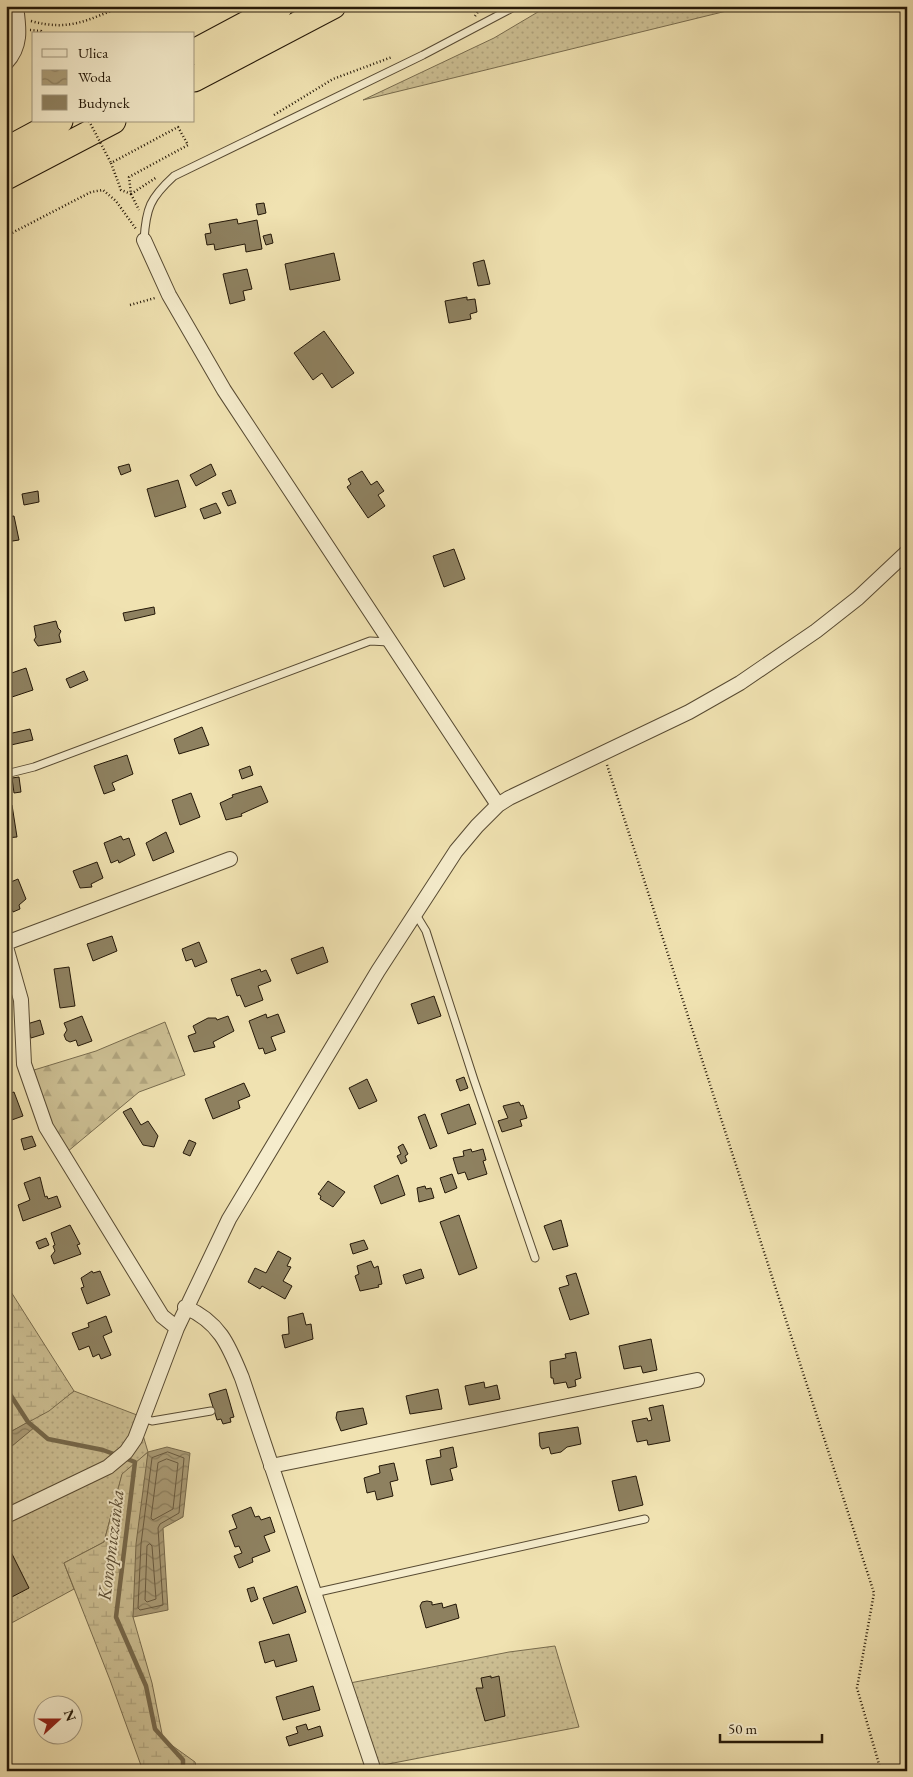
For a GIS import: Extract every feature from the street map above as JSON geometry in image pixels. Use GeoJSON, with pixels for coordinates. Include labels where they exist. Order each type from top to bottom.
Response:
{"type":"FeatureCollection","features":[{"type":"Feature","properties":{"kind":"highway"},"geometry":{"type":"LineString","coordinates":[[195,51],[280,6]]}},
{"type":"Feature","properties":{"kind":"highway"},"geometry":{"type":"LineString","coordinates":[[195,78],[333,6]]}},
{"type":"Feature","properties":{"kind":"highway"},"geometry":{"type":"LineString","coordinates":[[6,150],[58,122]]}},
{"type":"Feature","properties":{"kind":"highway"},"geometry":{"type":"LineString","coordinates":[[6,177],[111,122]]}},
{"type":"Feature","properties":{"kind":"street"},"geometry":{"type":"LineString","coordinates":[[6,63],[14,54],[20,39],[17,12]]}},
{"type":"Feature","properties":{"kind":"street"},"geometry":{"type":"LineString","coordinates":[[144,240],[169,295],[224,390],[498,805]]}},
{"type":"Feature","properties":{"kind":"street"},"geometry":{"type":"LineString","coordinates":[[6,1516],[121,1457],[135,1439],[177,1328],[229,1219],[415,912],[456,851],[477,826],[498,805],[603,752],[689,712],[768,665],[816,632],[907,552]]}},
{"type":"Feature","properties":{"kind":"street"},"geometry":{"type":"LineString","coordinates":[[177,1328],[162,1316],[46,1127],[24,1064],[21,1000],[6,945],[230,859]]}},
{"type":"Feature","properties":{"kind":"street"},"geometry":{"type":"LineString","coordinates":[[186,1308],[209,1320],[226,1341],[242,1378],[374,1771]]}},
{"type":"Feature","properties":{"kind":"street"},"geometry":{"type":"LineString","coordinates":[[271,1466],[697,1380]]}},
{"type":"Feature","properties":{"kind":"lane"},"geometry":{"type":"LineString","coordinates":[[144,240],[146,214],[150,203],[160,189],[174,176],[423,55],[516,6]]}},
{"type":"Feature","properties":{"kind":"lane"},"geometry":{"type":"LineString","coordinates":[[6,774],[34,767],[370,641],[389,642]]}},
{"type":"Feature","properties":{"kind":"lane"},"geometry":{"type":"LineString","coordinates":[[415,912],[426,931],[474,1080],[535,1258]]}},
{"type":"Feature","properties":{"kind":"lane"},"geometry":{"type":"LineString","coordinates":[[142,1418],[152,1421],[211,1411]]}},
{"type":"Feature","properties":{"kind":"lane"},"geometry":{"type":"LineString","coordinates":[[313,1593],[645,1519]]}},
{"type":"Feature","properties":{"kind":"path"},"geometry":{"type":"LineString","coordinates":[[17,12],[52,27],[71,25],[124,6]]}},
{"type":"Feature","properties":{"kind":"path"},"geometry":{"type":"LineString","coordinates":[[90,122],[111,163],[121,190],[131,194],[128,177],[188,145],[178,127],[111,163]]}},
{"type":"Feature","properties":{"kind":"path"},"geometry":{"type":"LineString","coordinates":[[6,236],[91,192],[103,190],[116,201],[144,240]]}},
{"type":"Feature","properties":{"kind":"path"},"geometry":{"type":"LineString","coordinates":[[130,305],[169,295]]}},
{"type":"Feature","properties":{"kind":"path"},"geometry":{"type":"LineString","coordinates":[[603,752],[874,1593],[857,1688],[882,1771]]}},
{"type":"Feature","properties":{"kind":"green space"},"geometry":{"type":"Polygon","coordinates":[[[548,6],[747,6],[363,100],[494,38],[548,6]]]}},
{"type":"Feature","properties":{"kind":"green space"},"geometry":{"type":"Polygon","coordinates":[[[165,1022],[185,1075],[139,1092],[67,1152],[48,1121],[34,1070],[96,1051],[165,1022]]]}},
{"type":"Feature","properties":{"kind":"green space"},"geometry":{"type":"Polygon","coordinates":[[[6,1284],[74,1391],[49,1411],[12,1431],[6,1430],[6,1284]]]}},
{"type":"Feature","properties":{"kind":"green space"},"geometry":{"type":"Polygon","coordinates":[[[74,1391],[137,1415],[148,1452],[122,1475],[104,1542],[64,1563],[74,1589],[6,1626],[6,1451],[34,1427],[28,1422],[74,1391]]]}},
{"type":"Feature","properties":{"kind":"green space"},"geometry":{"type":"Polygon","coordinates":[[[148,1452],[133,1617],[152,1683],[163,1739],[195,1762],[197,1771],[143,1771],[64,1563],[104,1542],[122,1474],[148,1452]]]}},
{"type":"Feature","properties":{"kind":"green space"},"geometry":{"type":"Polygon","coordinates":[[[555,1646],[579,1727],[378,1766],[350,1683],[509,1652],[555,1646]]]}},
{"type":"Feature","properties":{"kind":"water"},"geometry":{"type":"Polygon","coordinates":[[[28,1422],[35,1427],[6,1451],[6,1431],[12,1431],[28,1422]]]}},
{"type":"Feature","properties":{"kind":"water"},"geometry":{"type":"Polygon","coordinates":[[[167,1447],[190,1453],[183,1517],[163,1528],[168,1610],[133,1617],[136,1544],[148,1452],[167,1447]]]}},
{"type":"Feature","properties":{"kind":"building"},"geometry":{"type":"Polygon","coordinates":[[[264,203],[266,213],[258,215],[256,204],[264,203]]]}},
{"type":"Feature","properties":{"kind":"building"},"geometry":{"type":"Polygon","coordinates":[[[237,219],[238,224],[257,220],[262,249],[246,252],[245,244],[215,250],[214,244],[207,245],[205,234],[211,233],[209,224],[237,219]]]}},
{"type":"Feature","properties":{"kind":"building"},"geometry":{"type":"Polygon","coordinates":[[[271,234],[273,243],[266,245],[263,236],[271,234]]]}},
{"type":"Feature","properties":{"kind":"building"},"geometry":{"type":"Polygon","coordinates":[[[334,253],[340,280],[290,290],[285,264],[334,253]]]}},
{"type":"Feature","properties":{"kind":"building"},"geometry":{"type":"Polygon","coordinates":[[[484,260],[490,284],[478,286],[473,263],[484,260]]]}},
{"type":"Feature","properties":{"kind":"building"},"geometry":{"type":"Polygon","coordinates":[[[247,269],[252,289],[243,291],[245,300],[230,304],[223,274],[247,269]]]}},
{"type":"Feature","properties":{"kind":"building"},"geometry":{"type":"Polygon","coordinates":[[[467,297],[467,300],[475,299],[477,312],[470,314],[471,319],[449,323],[445,301],[467,297]]]}},
{"type":"Feature","properties":{"kind":"building"},"geometry":{"type":"Polygon","coordinates":[[[324,331],[354,373],[332,388],[322,373],[313,380],[294,353],[324,331]]]}},
{"type":"Feature","properties":{"kind":"building"},"geometry":{"type":"Polygon","coordinates":[[[129,464],[131,471],[121,475],[118,467],[129,464]]]}},
{"type":"Feature","properties":{"kind":"building"},"geometry":{"type":"Polygon","coordinates":[[[211,464],[216,475],[196,486],[190,475],[211,464]]]}},
{"type":"Feature","properties":{"kind":"building"},"geometry":{"type":"Polygon","coordinates":[[[362,471],[371,485],[377,481],[384,491],[378,495],[385,506],[368,518],[347,487],[351,484],[348,479],[362,471]]]}},
{"type":"Feature","properties":{"kind":"building"},"geometry":{"type":"Polygon","coordinates":[[[178,480],[186,507],[155,517],[147,489],[178,480]]]}},
{"type":"Feature","properties":{"kind":"building"},"geometry":{"type":"Polygon","coordinates":[[[231,490],[236,503],[228,506],[222,493],[231,490]]]}},
{"type":"Feature","properties":{"kind":"building"},"geometry":{"type":"Polygon","coordinates":[[[38,491],[39,502],[24,505],[22,494],[38,491]]]}},
{"type":"Feature","properties":{"kind":"building"},"geometry":{"type":"Polygon","coordinates":[[[216,503],[221,513],[204,519],[200,509],[216,503]]]}},
{"type":"Feature","properties":{"kind":"building"},"geometry":{"type":"Polygon","coordinates":[[[14,516],[19,540],[6,542],[6,517],[14,516]]]}},
{"type":"Feature","properties":{"kind":"building"},"geometry":{"type":"Polygon","coordinates":[[[454,549],[465,579],[444,587],[433,556],[454,549]]]}},
{"type":"Feature","properties":{"kind":"building"},"geometry":{"type":"Polygon","coordinates":[[[154,607],[155,614],[125,621],[123,613],[154,607]]]}},
{"type":"Feature","properties":{"kind":"building"},"geometry":{"type":"Polygon","coordinates":[[[56,621],[61,631],[59,635],[61,642],[38,646],[34,640],[36,637],[34,626],[56,621]]]}},
{"type":"Feature","properties":{"kind":"building"},"geometry":{"type":"Polygon","coordinates":[[[26,668],[33,690],[6,699],[6,675],[26,668]]]}},
{"type":"Feature","properties":{"kind":"building"},"geometry":{"type":"Polygon","coordinates":[[[84,671],[88,680],[70,688],[66,679],[84,671]]]}},
{"type":"Feature","properties":{"kind":"building"},"geometry":{"type":"Polygon","coordinates":[[[202,727],[209,745],[179,754],[174,739],[202,727]]]}},
{"type":"Feature","properties":{"kind":"building"},"geometry":{"type":"Polygon","coordinates":[[[30,729],[33,740],[11,745],[8,734],[30,729]]]}},
{"type":"Feature","properties":{"kind":"building"},"geometry":{"type":"Polygon","coordinates":[[[127,755],[133,774],[112,783],[115,790],[104,794],[94,766],[127,755]]]}},
{"type":"Feature","properties":{"kind":"building"},"geometry":{"type":"Polygon","coordinates":[[[250,766],[253,775],[242,779],[239,770],[250,766]]]}},
{"type":"Feature","properties":{"kind":"building"},"geometry":{"type":"Polygon","coordinates":[[[19,777],[21,792],[14,793],[12,778],[19,777]]]}},
{"type":"Feature","properties":{"kind":"building"},"geometry":{"type":"Polygon","coordinates":[[[261,786],[268,802],[241,814],[242,816],[226,820],[220,803],[233,797],[232,795],[261,786]]]}},
{"type":"Feature","properties":{"kind":"building"},"geometry":{"type":"Polygon","coordinates":[[[191,793],[200,817],[180,825],[172,800],[191,793]]]}},
{"type":"Feature","properties":{"kind":"building"},"geometry":{"type":"Polygon","coordinates":[[[12,805],[17,837],[6,838],[6,806],[12,805]]]}},
{"type":"Feature","properties":{"kind":"building"},"geometry":{"type":"Polygon","coordinates":[[[166,832],[174,852],[153,861],[146,843],[166,832]]]}},
{"type":"Feature","properties":{"kind":"building"},"geometry":{"type":"Polygon","coordinates":[[[121,836],[123,840],[129,838],[135,855],[119,863],[118,860],[111,863],[104,843],[121,836]]]}},
{"type":"Feature","properties":{"kind":"building"},"geometry":{"type":"Polygon","coordinates":[[[97,862],[103,878],[91,884],[92,887],[80,888],[73,871],[97,862]]]}},
{"type":"Feature","properties":{"kind":"building"},"geometry":{"type":"Polygon","coordinates":[[[18,879],[26,899],[19,905],[20,909],[13,912],[11,908],[6,910],[6,884],[18,879]]]}},
{"type":"Feature","properties":{"kind":"building"},"geometry":{"type":"Polygon","coordinates":[[[112,936],[117,951],[93,961],[87,944],[112,936]]]}},
{"type":"Feature","properties":{"kind":"building"},"geometry":{"type":"Polygon","coordinates":[[[199,942],[207,962],[195,967],[192,959],[186,961],[182,949],[199,942]]]}},
{"type":"Feature","properties":{"kind":"building"},"geometry":{"type":"Polygon","coordinates":[[[323,947],[328,962],[297,974],[291,959],[323,947]]]}},
{"type":"Feature","properties":{"kind":"building"},"geometry":{"type":"Polygon","coordinates":[[[69,967],[75,1006],[60,1008],[54,969],[69,967]]]}},
{"type":"Feature","properties":{"kind":"building"},"geometry":{"type":"Polygon","coordinates":[[[260,969],[261,972],[266,970],[271,981],[258,986],[263,1000],[245,1007],[240,995],[237,996],[231,979],[260,969]]]}},
{"type":"Feature","properties":{"kind":"building"},"geometry":{"type":"Polygon","coordinates":[[[434,996],[441,1016],[418,1024],[411,1004],[434,996]]]}},
{"type":"Feature","properties":{"kind":"building"},"geometry":{"type":"Polygon","coordinates":[[[266,1014],[267,1018],[278,1014],[285,1032],[271,1037],[276,1050],[265,1054],[263,1048],[259,1049],[249,1021],[266,1014]]]}},
{"type":"Feature","properties":{"kind":"building"},"geometry":{"type":"Polygon","coordinates":[[[82,1016],[92,1041],[78,1046],[76,1040],[70,1042],[66,1040],[64,1035],[67,1030],[64,1023],[82,1016]]]}},
{"type":"Feature","properties":{"kind":"building"},"geometry":{"type":"Polygon","coordinates":[[[228,1016],[234,1031],[213,1042],[215,1047],[194,1052],[188,1036],[196,1033],[193,1026],[208,1018],[216,1018],[217,1020],[228,1016]]]}},
{"type":"Feature","properties":{"kind":"building"},"geometry":{"type":"Polygon","coordinates":[[[40,1020],[44,1034],[31,1038],[27,1024],[40,1020]]]}},
{"type":"Feature","properties":{"kind":"building"},"geometry":{"type":"Polygon","coordinates":[[[464,1077],[468,1088],[460,1091],[456,1080],[464,1077]]]}},
{"type":"Feature","properties":{"kind":"building"},"geometry":{"type":"Polygon","coordinates":[[[367,1079],[377,1101],[359,1109],[349,1088],[367,1079]]]}},
{"type":"Feature","properties":{"kind":"building"},"geometry":{"type":"Polygon","coordinates":[[[244,1083],[250,1096],[238,1101],[240,1108],[213,1119],[205,1099],[244,1083]]]}},
{"type":"Feature","properties":{"kind":"building"},"geometry":{"type":"Polygon","coordinates":[[[6,1086],[11,1093],[14,1092],[23,1116],[6,1122],[6,1086]]]}},
{"type":"Feature","properties":{"kind":"building"},"geometry":{"type":"Polygon","coordinates":[[[519,1102],[521,1106],[523,1105],[527,1118],[520,1120],[522,1126],[502,1132],[498,1121],[508,1118],[503,1106],[519,1102]]]}},
{"type":"Feature","properties":{"kind":"building"},"geometry":{"type":"Polygon","coordinates":[[[469,1104],[476,1124],[448,1134],[441,1114],[469,1104]]]}},
{"type":"Feature","properties":{"kind":"building"},"geometry":{"type":"Polygon","coordinates":[[[131,1108],[141,1125],[148,1121],[158,1136],[154,1147],[143,1145],[123,1112],[131,1108]]]}},
{"type":"Feature","properties":{"kind":"building"},"geometry":{"type":"Polygon","coordinates":[[[425,1114],[437,1146],[430,1149],[418,1117],[425,1114]]]}},
{"type":"Feature","properties":{"kind":"building"},"geometry":{"type":"Polygon","coordinates":[[[32,1136],[36,1146],[24,1150],[21,1139],[32,1136]]]}},
{"type":"Feature","properties":{"kind":"building"},"geometry":{"type":"Polygon","coordinates":[[[189,1140],[196,1143],[190,1156],[183,1153],[189,1140]]]}},
{"type":"Feature","properties":{"kind":"building"},"geometry":{"type":"Polygon","coordinates":[[[403,1144],[408,1154],[405,1156],[407,1161],[401,1164],[397,1156],[401,1154],[398,1147],[403,1144]]]}},
{"type":"Feature","properties":{"kind":"building"},"geometry":{"type":"Polygon","coordinates":[[[471,1149],[472,1152],[483,1149],[486,1160],[483,1161],[487,1174],[468,1180],[465,1172],[458,1174],[453,1158],[464,1156],[463,1151],[471,1149]]]}},
{"type":"Feature","properties":{"kind":"building"},"geometry":{"type":"Polygon","coordinates":[[[452,1174],[457,1188],[445,1193],[440,1178],[452,1174]]]}},
{"type":"Feature","properties":{"kind":"building"},"geometry":{"type":"Polygon","coordinates":[[[398,1175],[405,1195],[381,1204],[374,1186],[398,1175]]]}},
{"type":"Feature","properties":{"kind":"building"},"geometry":{"type":"Polygon","coordinates":[[[40,1177],[45,1197],[47,1196],[48,1199],[57,1196],[61,1207],[23,1221],[18,1205],[30,1200],[24,1183],[40,1177]]]}},
{"type":"Feature","properties":{"kind":"building"},"geometry":{"type":"Polygon","coordinates":[[[328,1181],[345,1192],[333,1207],[320,1199],[321,1196],[318,1194],[328,1181]]]}},
{"type":"Feature","properties":{"kind":"building"},"geometry":{"type":"Polygon","coordinates":[[[425,1186],[426,1189],[431,1188],[434,1198],[419,1202],[417,1188],[425,1186]]]}},
{"type":"Feature","properties":{"kind":"building"},"geometry":{"type":"Polygon","coordinates":[[[459,1215],[477,1268],[459,1275],[440,1222],[459,1215]]]}},
{"type":"Feature","properties":{"kind":"building"},"geometry":{"type":"Polygon","coordinates":[[[561,1220],[568,1246],[553,1250],[544,1226],[561,1220]]]}},
{"type":"Feature","properties":{"kind":"building"},"geometry":{"type":"Polygon","coordinates":[[[70,1225],[80,1244],[77,1245],[81,1254],[54,1264],[51,1256],[55,1251],[53,1246],[55,1245],[51,1233],[70,1225]]]}},
{"type":"Feature","properties":{"kind":"building"},"geometry":{"type":"Polygon","coordinates":[[[46,1238],[49,1245],[39,1249],[36,1242],[46,1238]]]}},
{"type":"Feature","properties":{"kind":"building"},"geometry":{"type":"Polygon","coordinates":[[[364,1240],[368,1249],[353,1254],[350,1244],[364,1240]]]}},
{"type":"Feature","properties":{"kind":"building"},"geometry":{"type":"Polygon","coordinates":[[[278,1251],[291,1258],[287,1266],[291,1267],[283,1281],[292,1286],[285,1299],[262,1286],[260,1289],[248,1282],[255,1268],[266,1273],[278,1251]]]}},
{"type":"Feature","properties":{"kind":"building"},"geometry":{"type":"Polygon","coordinates":[[[371,1261],[374,1268],[378,1266],[382,1284],[378,1285],[379,1287],[360,1291],[355,1276],[359,1274],[357,1266],[371,1261]]]}},
{"type":"Feature","properties":{"kind":"building"},"geometry":{"type":"Polygon","coordinates":[[[421,1269],[424,1278],[406,1284],[403,1275],[421,1269]]]}},
{"type":"Feature","properties":{"kind":"building"},"geometry":{"type":"Polygon","coordinates":[[[92,1271],[93,1273],[100,1271],[110,1295],[87,1304],[81,1288],[84,1287],[81,1278],[92,1271]]]}},
{"type":"Feature","properties":{"kind":"building"},"geometry":{"type":"Polygon","coordinates":[[[576,1273],[589,1314],[570,1320],[559,1288],[569,1285],[566,1276],[576,1273]]]}},
{"type":"Feature","properties":{"kind":"building"},"geometry":{"type":"Polygon","coordinates":[[[303,1313],[306,1325],[311,1324],[313,1339],[285,1348],[282,1335],[289,1334],[288,1317],[303,1313]]]}},
{"type":"Feature","properties":{"kind":"building"},"geometry":{"type":"Polygon","coordinates":[[[106,1316],[112,1332],[103,1336],[111,1355],[101,1359],[99,1354],[93,1357],[89,1346],[79,1350],[72,1333],[89,1327],[88,1323],[106,1316]]]}},
{"type":"Feature","properties":{"kind":"building"},"geometry":{"type":"Polygon","coordinates":[[[651,1339],[657,1370],[643,1373],[641,1366],[624,1369],[619,1346],[651,1339]]]}},
{"type":"Feature","properties":{"kind":"building"},"geometry":{"type":"Polygon","coordinates":[[[576,1352],[581,1378],[575,1380],[576,1386],[568,1388],[566,1382],[554,1384],[553,1378],[551,1378],[550,1361],[566,1358],[565,1354],[576,1352]]]}},
{"type":"Feature","properties":{"kind":"building"},"geometry":{"type":"Polygon","coordinates":[[[484,1382],[485,1388],[497,1385],[500,1399],[469,1405],[465,1386],[484,1382]]]}},
{"type":"Feature","properties":{"kind":"building"},"geometry":{"type":"Polygon","coordinates":[[[226,1389],[234,1417],[230,1418],[231,1422],[223,1424],[221,1419],[217,1420],[209,1394],[226,1389]]]}},
{"type":"Feature","properties":{"kind":"building"},"geometry":{"type":"Polygon","coordinates":[[[438,1389],[442,1409],[410,1414],[406,1396],[438,1389]]]}},
{"type":"Feature","properties":{"kind":"building"},"geometry":{"type":"Polygon","coordinates":[[[663,1405],[670,1441],[648,1445],[647,1440],[637,1442],[632,1421],[647,1418],[648,1421],[652,1420],[649,1408],[663,1405]]]}},
{"type":"Feature","properties":{"kind":"building"},"geometry":{"type":"Polygon","coordinates":[[[363,1408],[367,1424],[341,1431],[336,1418],[337,1412],[363,1408]]]}},
{"type":"Feature","properties":{"kind":"building"},"geometry":{"type":"Polygon","coordinates":[[[578,1427],[581,1444],[567,1447],[561,1452],[551,1454],[549,1447],[542,1449],[540,1446],[539,1433],[578,1427]]]}},
{"type":"Feature","properties":{"kind":"building"},"geometry":{"type":"Polygon","coordinates":[[[453,1447],[457,1467],[450,1469],[453,1480],[431,1485],[426,1460],[441,1457],[440,1450],[453,1447]]]}},
{"type":"Feature","properties":{"kind":"building"},"geometry":{"type":"Polygon","coordinates":[[[394,1463],[398,1480],[390,1482],[393,1496],[377,1500],[375,1491],[367,1493],[364,1478],[380,1473],[379,1466],[394,1463]]]}},
{"type":"Feature","properties":{"kind":"building"},"geometry":{"type":"Polygon","coordinates":[[[636,1476],[643,1505],[619,1511],[612,1481],[636,1476]]]}},
{"type":"Feature","properties":{"kind":"building"},"geometry":{"type":"Polygon","coordinates":[[[251,1507],[255,1517],[259,1516],[261,1520],[270,1517],[275,1532],[264,1536],[270,1551],[252,1558],[253,1562],[239,1568],[234,1556],[242,1553],[239,1546],[235,1547],[229,1531],[237,1528],[232,1515],[251,1507]]]}},
{"type":"Feature","properties":{"kind":"building"},"geometry":{"type":"Polygon","coordinates":[[[9,1548],[29,1588],[8,1599],[6,1594],[6,1550],[9,1548]]]}},
{"type":"Feature","properties":{"kind":"building"},"geometry":{"type":"Polygon","coordinates":[[[297,1586],[306,1612],[273,1624],[263,1598],[297,1586]]]}},
{"type":"Feature","properties":{"kind":"building"},"geometry":{"type":"Polygon","coordinates":[[[254,1587],[258,1599],[251,1602],[247,1589],[254,1587]]]}},
{"type":"Feature","properties":{"kind":"building"},"geometry":{"type":"Polygon","coordinates":[[[422,1602],[432,1602],[432,1605],[442,1603],[443,1608],[456,1604],[459,1618],[426,1628],[420,1606],[422,1602]]]}},
{"type":"Feature","properties":{"kind":"building"},"geometry":{"type":"Polygon","coordinates":[[[289,1634],[297,1661],[276,1667],[274,1660],[265,1663],[259,1642],[289,1634]]]}},
{"type":"Feature","properties":{"kind":"building"},"geometry":{"type":"Polygon","coordinates":[[[491,1676],[491,1678],[499,1676],[505,1716],[485,1721],[476,1688],[483,1688],[481,1678],[491,1676]]]}},
{"type":"Feature","properties":{"kind":"building"},"geometry":{"type":"Polygon","coordinates":[[[313,1686],[320,1710],[283,1720],[276,1697],[313,1686]]]}},
{"type":"Feature","properties":{"kind":"building"},"geometry":{"type":"Polygon","coordinates":[[[306,1724],[308,1730],[320,1726],[323,1736],[289,1746],[286,1737],[298,1733],[296,1727],[306,1724]]]}},
{"type":"Feature","properties":{"kind":"waterway","name":"Konopniczanka"},"geometry":{"type":"LineString","coordinates":[[6,1388],[28,1422],[48,1439],[103,1450],[135,1462],[116,1617],[146,1686],[155,1729],[183,1760],[183,1771]]}}]}
